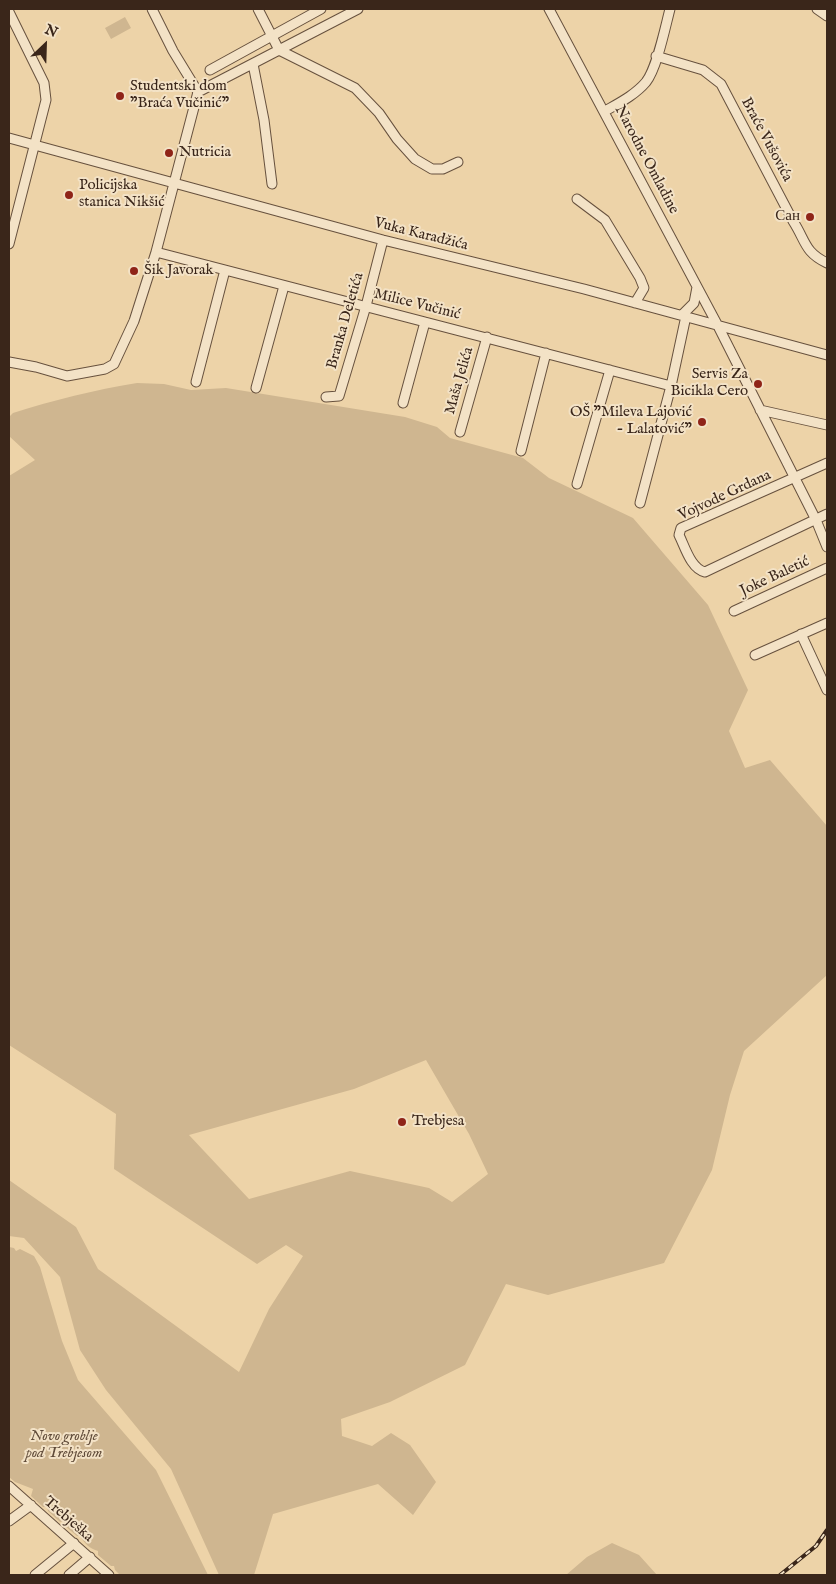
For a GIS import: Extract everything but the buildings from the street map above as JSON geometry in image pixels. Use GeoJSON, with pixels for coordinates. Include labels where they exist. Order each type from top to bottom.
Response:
{"type":"FeatureCollection","features":[{"type":"Feature","properties":{"kind":"street"},"geometry":{"type":"LineString","coordinates":[[9,362],[36,367],[66,376],[104,369],[114,364],[134,321],[156,252],[198,92],[173,51],[152,9]]}},
{"type":"Feature","properties":{"kind":"street"},"geometry":{"type":"LineString","coordinates":[[258,9],[279,50],[355,88],[379,113],[397,139],[415,159],[437,169],[443,169],[458,162]]}},
{"type":"Feature","properties":{"kind":"street"},"geometry":{"type":"LineString","coordinates":[[210,70],[321,9]]}},
{"type":"Feature","properties":{"kind":"street"},"geometry":{"type":"LineString","coordinates":[[198,92],[358,9]]}},
{"type":"Feature","properties":{"kind":"street","name":"Narodne Omladine"},"geometry":{"type":"LineString","coordinates":[[550,9],[717,324],[816,520],[827,547]]}},
{"type":"Feature","properties":{"kind":"street"},"geometry":{"type":"LineString","coordinates":[[605,112],[635,93],[647,81],[670,9]]}},
{"type":"Feature","properties":{"kind":"street"},"geometry":{"type":"LineString","coordinates":[[817,9],[827,16]]}},
{"type":"Feature","properties":{"kind":"street"},"geometry":{"type":"LineString","coordinates":[[9,12],[40,74],[46,91],[46,100],[9,240]]}},
{"type":"Feature","properties":{"kind":"street","name":"Braće Vušovića"},"geometry":{"type":"LineString","coordinates":[[656,56],[703,70],[721,84],[800,232],[808,251],[816,258],[827,263]]}},
{"type":"Feature","properties":{"kind":"street"},"geometry":{"type":"LineString","coordinates":[[253,64],[264,120],[272,184]]}},
{"type":"Feature","properties":{"kind":"street","name":"Vuka Karadžića"},"geometry":{"type":"LineString","coordinates":[[9,138],[383,240],[717,324],[827,355]]}},
{"type":"Feature","properties":{"kind":"street"},"geometry":{"type":"LineString","coordinates":[[577,199],[605,220],[640,278],[644,288],[635,303]]}},
{"type":"Feature","properties":{"kind":"street","name":"Branka Deletića"},"geometry":{"type":"LineString","coordinates":[[326,397],[339,396],[366,306],[383,240]]}},
{"type":"Feature","properties":{"kind":"street","name":"Milice Vučinić"},"geometry":{"type":"LineString","coordinates":[[156,252],[670,386]]}},
{"type":"Feature","properties":{"kind":"street"},"geometry":{"type":"LineString","coordinates":[[196,382],[224,270]]}},
{"type":"Feature","properties":{"kind":"street"},"geometry":{"type":"LineString","coordinates":[[256,388],[284,286]]}},
{"type":"Feature","properties":{"kind":"street"},"geometry":{"type":"LineString","coordinates":[[640,503],[670,386],[684,316],[694,303],[697,286]]}},
{"type":"Feature","properties":{"kind":"street"},"geometry":{"type":"LineString","coordinates":[[403,404],[425,322]]}},
{"type":"Feature","properties":{"kind":"street","name":"Maša Jelića"},"geometry":{"type":"LineString","coordinates":[[460,432],[487,337]]}},
{"type":"Feature","properties":{"kind":"street"},"geometry":{"type":"LineString","coordinates":[[521,451],[546,353]]}},
{"type":"Feature","properties":{"kind":"street"},"geometry":{"type":"LineString","coordinates":[[577,484],[610,370]]}},
{"type":"Feature","properties":{"kind":"street"},"geometry":{"type":"LineString","coordinates":[[760,410],[827,425]]}},
{"type":"Feature","properties":{"kind":"street","name":"Vojvode Grdana"},"geometry":{"type":"LineString","coordinates":[[816,520],[705,572],[699,570],[694,564],[679,536],[681,528],[827,463]]}},
{"type":"Feature","properties":{"kind":"street"},"geometry":{"type":"LineString","coordinates":[[816,520],[827,514]]}},
{"type":"Feature","properties":{"kind":"street","name":"Joke Baletić"},"geometry":{"type":"LineString","coordinates":[[734,611],[827,568]]}},
{"type":"Feature","properties":{"kind":"street"},"geometry":{"type":"LineString","coordinates":[[756,655],[827,623]]}},
{"type":"Feature","properties":{"kind":"street"},"geometry":{"type":"LineString","coordinates":[[801,634],[827,690]]}},
{"type":"Feature","properties":{"kind":"street","name":"Trebješka"},"geometry":{"type":"LineString","coordinates":[[9,1486],[109,1575]]}},
{"type":"Feature","properties":{"kind":"street"},"geometry":{"type":"LineString","coordinates":[[9,1521],[31,1505]]}},
{"type":"Feature","properties":{"kind":"street"},"geometry":{"type":"LineString","coordinates":[[35,1575],[74,1543]]}},
{"type":"Feature","properties":{"kind":"street"},"geometry":{"type":"LineString","coordinates":[[69,1575],[90,1557]]}},
{"type":"Feature","properties":{"kind":"green space"},"geometry":{"type":"Polygon","coordinates":[[[125,17],[131,28],[111,39],[105,28],[125,17]]]}},
{"type":"Feature","properties":{"kind":"green space","name":"Trebjesa"},"geometry":{"type":"Polygon","coordinates":[[[137,383],[164,384],[191,390],[226,388],[405,417],[437,427],[450,438],[523,458],[549,478],[633,518],[708,605],[748,690],[729,731],[745,768],[770,760],[827,826],[827,975],[744,1051],[730,1095],[712,1170],[664,1263],[548,1295],[506,1284],[465,1365],[390,1402],[341,1419],[342,1436],[372,1446],[391,1433],[410,1445],[436,1482],[413,1515],[378,1484],[273,1514],[254,1575],[219,1575],[171,1469],[106,1390],[80,1350],[60,1277],[24,1238],[9,1236],[9,1180],[76,1227],[98,1269],[239,1372],[269,1309],[303,1256],[286,1245],[257,1264],[114,1169],[116,1114],[9,1045],[9,476],[35,460],[9,436],[9,417],[13,413],[44,404],[90,392],[137,383]],[[426,1060],[354,1089],[189,1135],[249,1199],[350,1171],[429,1188],[452,1202],[488,1174],[469,1134],[426,1060]]]}},
{"type":"Feature","properties":{"kind":"green space","name":"Novo groblje pod Trebjesom"},"geometry":{"type":"Polygon","coordinates":[[[9,1247],[14,1248],[16,1251],[20,1249],[34,1256],[40,1267],[62,1341],[78,1380],[156,1470],[208,1575],[120,1575],[114,1566],[111,1566],[98,1555],[98,1551],[92,1549],[80,1536],[77,1536],[65,1526],[64,1521],[60,1522],[48,1511],[47,1507],[43,1507],[31,1496],[33,1489],[15,1482],[9,1477],[9,1247]]]}},
{"type":"Feature","properties":{"kind":"green space"},"geometry":{"type":"Polygon","coordinates":[[[612,1543],[639,1555],[657,1575],[566,1575],[587,1557],[612,1543]]]}},
{"type":"Feature","properties":{"kind":"railway"},"geometry":{"type":"LineString","coordinates":[[780,1575],[816,1546],[827,1530]]}},
{"type":"Feature","properties":{"kind":"place","name":"Studentski dom \"Braća Vučinić\""},"geometry":{"type":"Point","coordinates":[120,96]}},
{"type":"Feature","properties":{"kind":"place","name":"Nutricia"},"geometry":{"type":"Point","coordinates":[169,153]}},
{"type":"Feature","properties":{"kind":"place","name":"Policijska stanica Nikšić"},"geometry":{"type":"Point","coordinates":[69,195]}},
{"type":"Feature","properties":{"kind":"place","name":"Сан"},"geometry":{"type":"Point","coordinates":[810,217]}},
{"type":"Feature","properties":{"kind":"place","name":"Šik Javorak"},"geometry":{"type":"Point","coordinates":[134,271]}},
{"type":"Feature","properties":{"kind":"place","name":"Servis Za Bicikla Cero"},"geometry":{"type":"Point","coordinates":[758,384]}},
{"type":"Feature","properties":{"kind":"place","name":"OŠ \"Mileva Lajović - Lalatović\""},"geometry":{"type":"Point","coordinates":[702,422]}},
{"type":"Feature","properties":{"kind":"place","name":"Trebjesa"},"geometry":{"type":"Point","coordinates":[402,1122]}}]}
